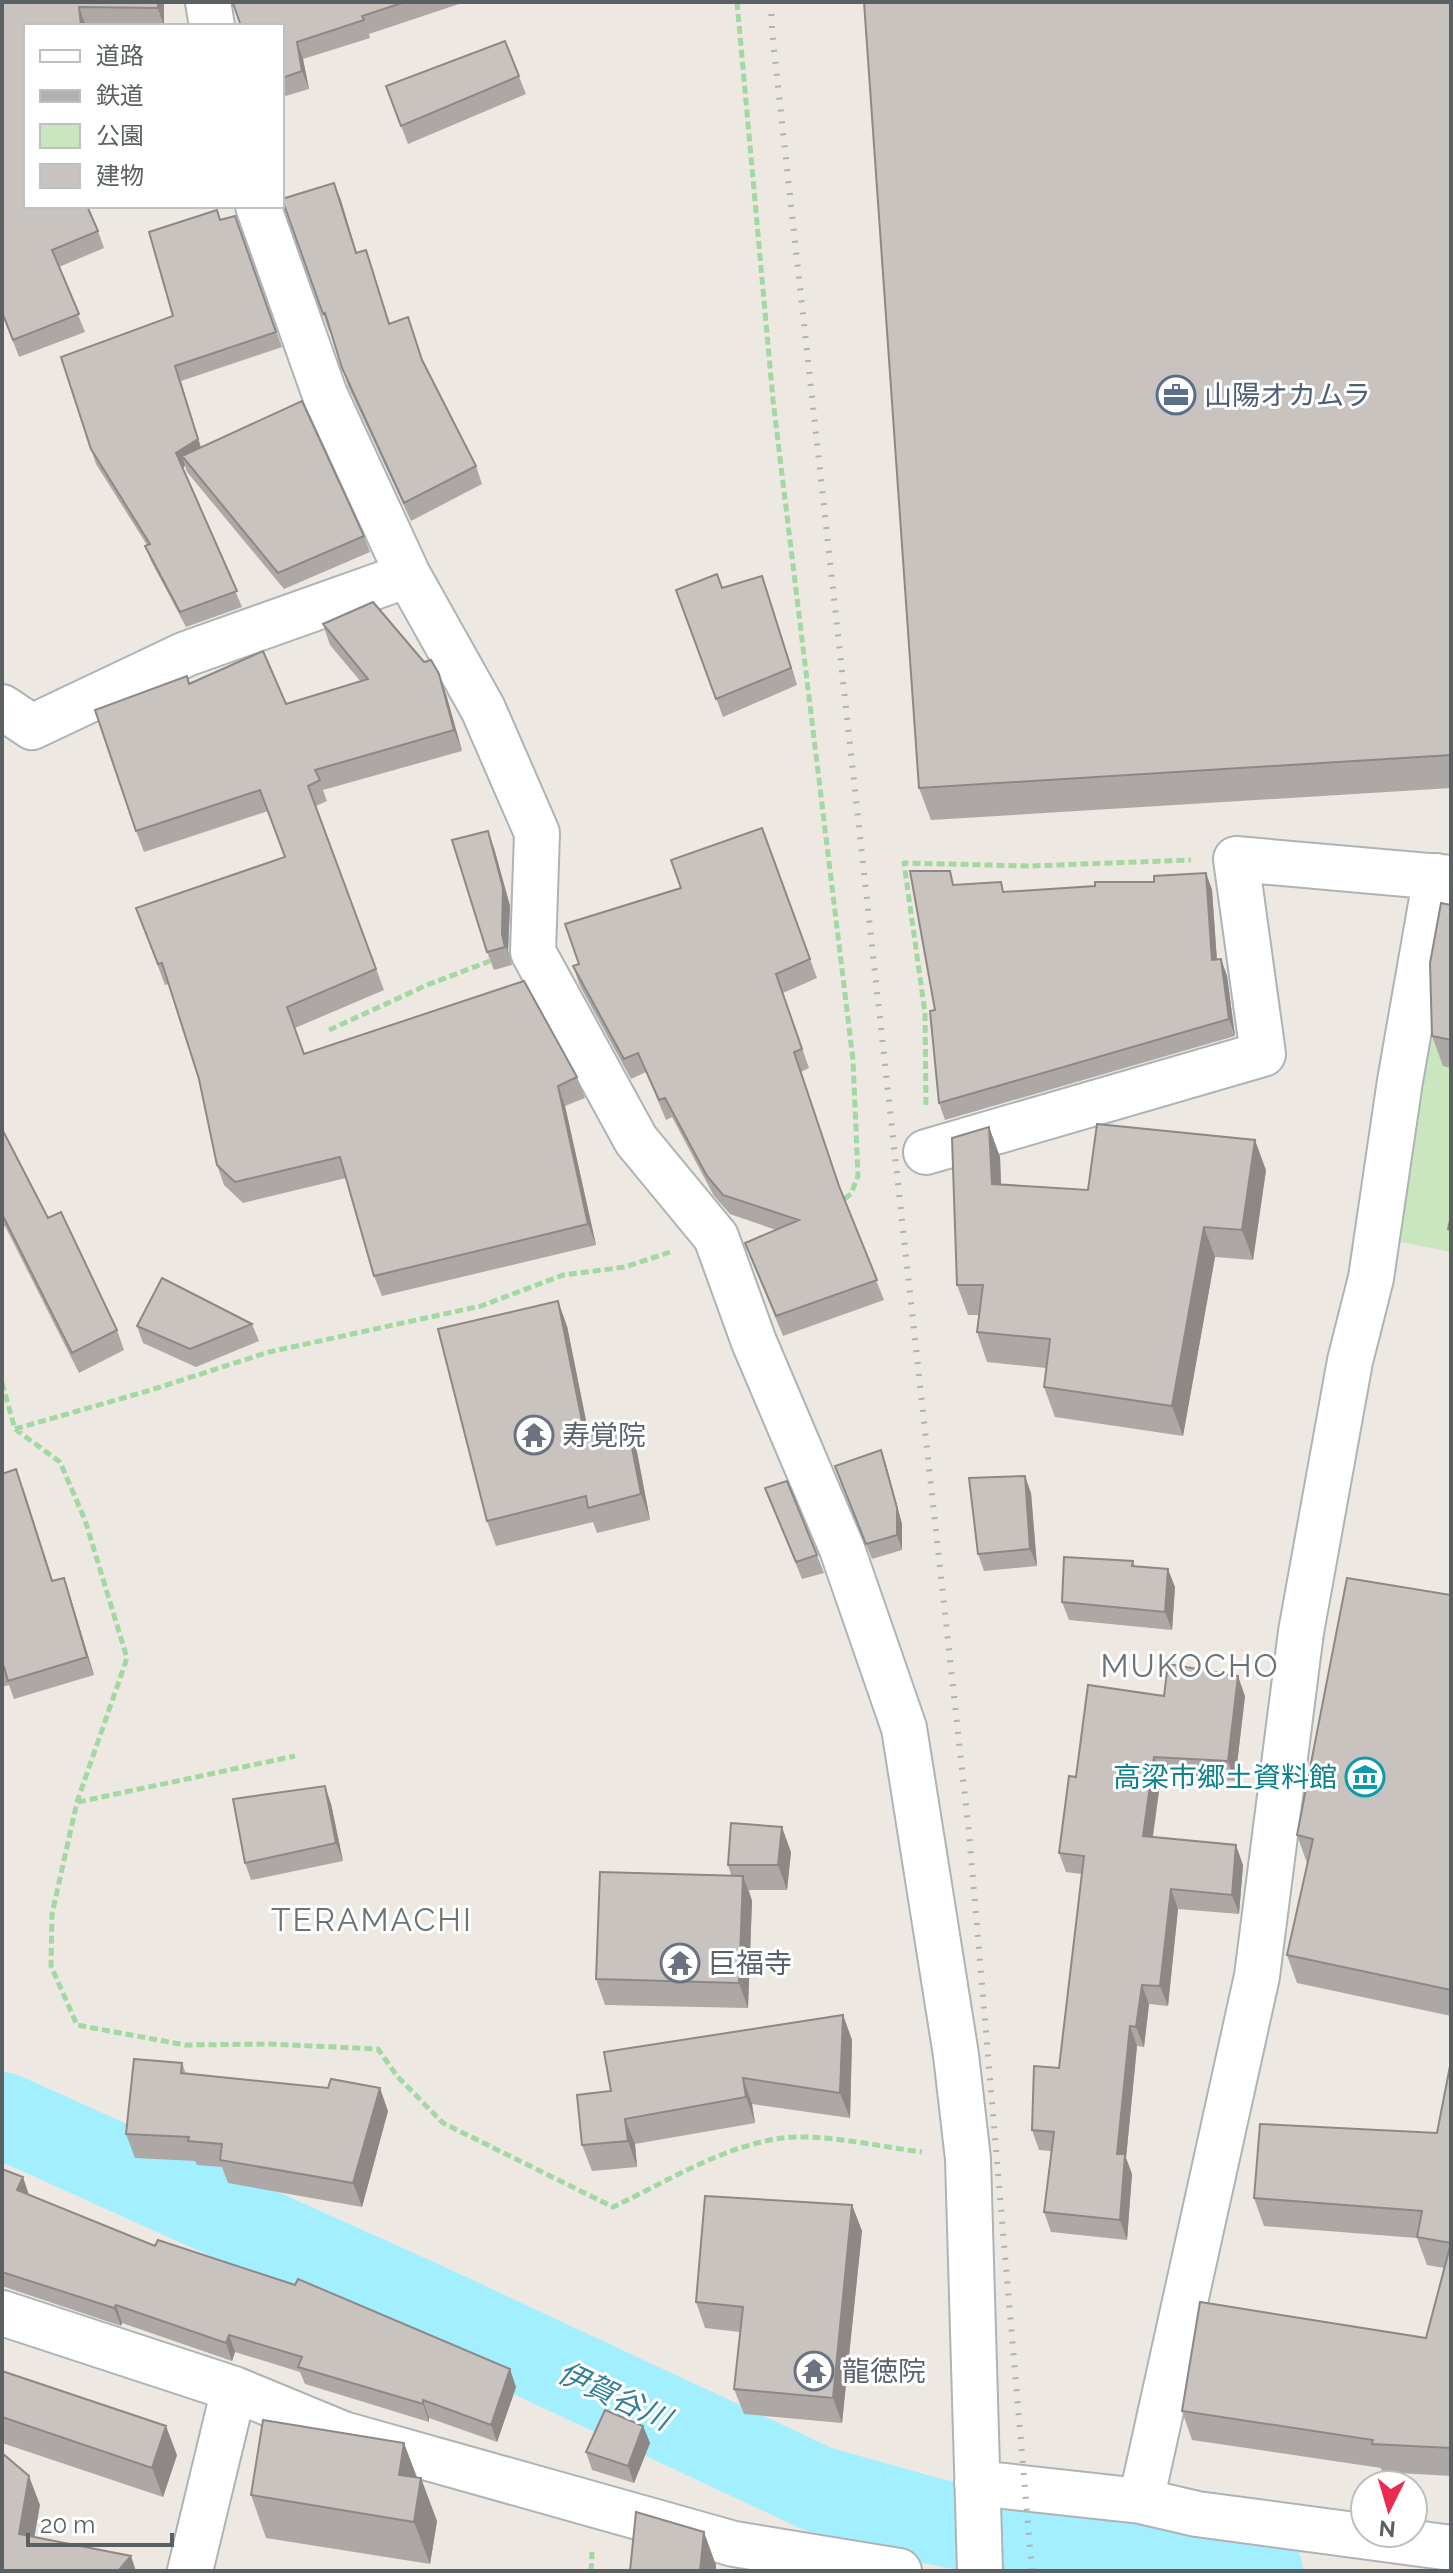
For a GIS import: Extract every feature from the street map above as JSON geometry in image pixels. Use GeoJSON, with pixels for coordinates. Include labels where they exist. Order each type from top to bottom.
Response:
{"type":"FeatureCollection","features":[{"type":"Feature","properties":{"kind":"street"},"geometry":{"type":"LineString","coordinates":[[208,2],[212,24]]}},
{"type":"Feature","properties":{"kind":"street"},"geometry":{"type":"LineString","coordinates":[[259,208],[325,395],[408,575],[483,709],[537,833],[533,952],[636,1140],[716,1237],[754,1342],[842,1549],[904,1728],[956,2055],[968,2159],[980,2571]]}},
{"type":"Feature","properties":{"kind":"street"},"geometry":{"type":"LineString","coordinates":[[2,707],[32,727],[186,654],[408,575]]}},
{"type":"Feature","properties":{"kind":"street"},"geometry":{"type":"LineString","coordinates":[[926,1152],[1263,1054],[1236,859],[1443,877],[1400,1081],[1371,1278],[1350,1361],[1301,1632],[1257,1976],[1141,2501]]}},
{"type":"Feature","properties":{"kind":"street"},"geometry":{"type":"LineString","coordinates":[[2,2313],[234,2389],[343,2434],[734,2544],[899,2571]]}},
{"type":"Feature","properties":{"kind":"street"},"geometry":{"type":"LineString","coordinates":[[190,2571],[234,2389]]}},
{"type":"Feature","properties":{"kind":"street"},"geometry":{"type":"LineString","coordinates":[[977,2488],[1141,2501],[1197,2514],[1451,2548]]}},
{"type":"Feature","properties":{"kind":"path"},"geometry":{"type":"LineString","coordinates":[[737,2],[773,400],[853,1060],[858,1176],[851,1194],[829,1210]]}},
{"type":"Feature","properties":{"kind":"path"},"geometry":{"type":"LineString","coordinates":[[926,1152],[925,1013],[904,863],[1030,866],[1236,859]]}},
{"type":"Feature","properties":{"kind":"path"},"geometry":{"type":"LineString","coordinates":[[329,1030],[427,985],[507,954],[533,952]]}},
{"type":"Feature","properties":{"kind":"path"},"geometry":{"type":"LineString","coordinates":[[15,1429],[269,1352],[481,1306],[563,1275],[625,1267],[716,1237]]}},
{"type":"Feature","properties":{"kind":"path"},"geometry":{"type":"LineString","coordinates":[[2,1383],[15,1429],[60,1462],[85,1520],[127,1658],[77,1802],[52,1914],[51,1966],[77,2025],[185,2045],[269,2044],[378,2049],[397,2076],[443,2123],[613,2207],[726,2153],[783,2138],[839,2141],[968,2159]]}},
{"type":"Feature","properties":{"kind":"path"},"geometry":{"type":"LineString","coordinates":[[77,1802],[295,1756]]}},
{"type":"Feature","properties":{"kind":"green space"},"geometry":{"type":"Polygon","coordinates":[[[1439,931],[1451,932],[1451,1252],[1396,1241],[1439,931]]]}},
{"type":"Feature","properties":{"kind":"building"},"geometry":{"type":"Polygon","coordinates":[[[2,2],[158,2],[158,8],[79,7],[81,24],[24,24],[24,208],[88,208],[98,231],[52,250],[79,314],[13,340],[2,312],[2,2]]]}},
{"type":"Feature","properties":{"kind":"building"},"geometry":{"type":"Polygon","coordinates":[[[405,2],[362,16],[364,20],[297,42],[302,71],[284,77],[284,24],[240,24],[233,3],[405,2]]]}},
{"type":"Feature","properties":{"kind":"building","name":"山陽オカムラ"},"geometry":{"type":"Polygon","coordinates":[[[864,2],[1451,2],[1451,755],[919,788],[864,2]]]}},
{"type":"Feature","properties":{"kind":"building"},"geometry":{"type":"Polygon","coordinates":[[[505,41],[519,76],[401,126],[386,86],[505,41]]]}},
{"type":"Feature","properties":{"kind":"building"},"geometry":{"type":"Polygon","coordinates":[[[334,183],[356,253],[366,250],[389,324],[408,317],[422,360],[476,466],[404,503],[342,368],[284,198],[334,183]]]}},
{"type":"Feature","properties":{"kind":"building"},"geometry":{"type":"Polygon","coordinates":[[[217,210],[220,220],[235,216],[276,332],[175,366],[198,439],[176,453],[237,591],[180,612],[145,546],[150,544],[91,449],[61,357],[173,316],[149,232],[217,210]]]}},
{"type":"Feature","properties":{"kind":"building"},"geometry":{"type":"Polygon","coordinates":[[[302,401],[364,536],[278,573],[182,456],[302,401]]]}},
{"type":"Feature","properties":{"kind":"building"},"geometry":{"type":"Polygon","coordinates":[[[717,574],[722,588],[762,576],[791,668],[716,699],[676,590],[717,574]]]}},
{"type":"Feature","properties":{"kind":"building"},"geometry":{"type":"Polygon","coordinates":[[[373,602],[424,662],[431,660],[439,674],[454,730],[315,770],[320,780],[308,786],[376,969],[287,1007],[304,1054],[524,981],[577,1077],[558,1086],[588,1224],[374,1276],[340,1157],[235,1182],[217,1165],[199,1079],[162,963],[158,964],[136,908],[285,857],[260,790],[136,831],[95,710],[187,676],[189,684],[263,651],[286,704],[368,679],[323,624],[373,602]]]}},
{"type":"Feature","properties":{"kind":"building"},"geometry":{"type":"Polygon","coordinates":[[[762,828],[810,959],[776,974],[802,1049],[794,1052],[839,1186],[877,1280],[776,1316],[745,1243],[799,1220],[723,1195],[707,1176],[665,1098],[659,1100],[638,1053],[624,1059],[573,966],[579,964],[565,924],[681,888],[671,860],[762,828]]]}},
{"type":"Feature","properties":{"kind":"building"},"geometry":{"type":"Polygon","coordinates":[[[488,831],[503,888],[502,934],[505,947],[487,952],[452,840],[488,831]]]}},
{"type":"Feature","properties":{"kind":"building"},"geometry":{"type":"Polygon","coordinates":[[[910,871],[950,871],[953,885],[1001,882],[1003,892],[1095,886],[1095,882],[1154,882],[1154,876],[1206,873],[1212,960],[1221,959],[1229,1019],[939,1103],[930,1011],[935,1010],[910,871]]]}},
{"type":"Feature","properties":{"kind":"building"},"geometry":{"type":"Polygon","coordinates":[[[1441,903],[1451,905],[1451,1040],[1432,1036],[1430,963],[1441,903]]]}},
{"type":"Feature","properties":{"kind":"building"},"geometry":{"type":"Polygon","coordinates":[[[1097,1124],[1255,1140],[1242,1230],[1204,1227],[1172,1406],[1044,1387],[1050,1339],[977,1332],[983,1285],[957,1285],[952,1138],[989,1127],[992,1184],[1088,1190],[1097,1124]]]}},
{"type":"Feature","properties":{"kind":"building"},"geometry":{"type":"Polygon","coordinates":[[[2,1129],[48,1218],[61,1212],[117,1330],[72,1353],[2,1214],[2,1129]]]}},
{"type":"Feature","properties":{"kind":"building"},"geometry":{"type":"Polygon","coordinates":[[[162,1278],[252,1324],[190,1349],[137,1326],[162,1278]]]}},
{"type":"Feature","properties":{"kind":"building"},"geometry":{"type":"Polygon","coordinates":[[[558,1301],[585,1436],[628,1427],[641,1494],[588,1508],[586,1496],[487,1521],[438,1329],[558,1301]]]}},
{"type":"Feature","properties":{"kind":"building"},"geometry":{"type":"Polygon","coordinates":[[[881,1450],[897,1508],[897,1535],[866,1544],[835,1466],[881,1450]]]}},
{"type":"Feature","properties":{"kind":"building"},"geometry":{"type":"Polygon","coordinates":[[[16,1469],[52,1581],[64,1578],[87,1657],[8,1681],[2,1668],[2,1474],[16,1469]]]}},
{"type":"Feature","properties":{"kind":"building"},"geometry":{"type":"Polygon","coordinates":[[[1025,1476],[1030,1549],[978,1554],[969,1478],[1025,1476]]]}},
{"type":"Feature","properties":{"kind":"building"},"geometry":{"type":"Polygon","coordinates":[[[787,1481],[817,1555],[796,1562],[765,1488],[787,1481]]]}},
{"type":"Feature","properties":{"kind":"building"},"geometry":{"type":"Polygon","coordinates":[[[1064,1557],[1133,1561],[1132,1566],[1168,1569],[1165,1612],[1062,1602],[1064,1557]]]}},
{"type":"Feature","properties":{"kind":"building"},"geometry":{"type":"Polygon","coordinates":[[[1347,1578],[1451,1595],[1451,1990],[1287,1955],[1313,1839],[1297,1835],[1347,1578]]]}},
{"type":"Feature","properties":{"kind":"building"},"geometry":{"type":"Polygon","coordinates":[[[1168,1664],[1238,1676],[1228,1761],[1154,1757],[1143,1836],[1236,1845],[1232,1895],[1171,1889],[1160,1986],[1142,1985],[1136,2027],[1130,2026],[1117,2154],[1125,2154],[1120,2220],[1044,2212],[1054,2132],[1032,2130],[1034,2066],[1059,2068],[1084,1856],[1059,1853],[1069,1776],[1076,1777],[1088,1685],[1164,1696],[1168,1664]]]}},
{"type":"Feature","properties":{"kind":"building"},"geometry":{"type":"Polygon","coordinates":[[[325,1786],[336,1843],[245,1863],[233,1799],[325,1786]]]}},
{"type":"Feature","properties":{"kind":"building"},"geometry":{"type":"Polygon","coordinates":[[[731,1823],[782,1827],[778,1865],[728,1865],[731,1823]]]}},
{"type":"Feature","properties":{"kind":"building"},"geometry":{"type":"Polygon","coordinates":[[[600,1872],[743,1876],[739,1983],[596,1979],[600,1872]]]}},
{"type":"Feature","properties":{"kind":"building"},"geometry":{"type":"Polygon","coordinates":[[[843,2015],[840,2093],[743,2078],[746,2097],[625,2119],[628,2141],[582,2145],[577,2095],[611,2091],[604,2052],[843,2015]]]}},
{"type":"Feature","properties":{"kind":"building"},"geometry":{"type":"Polygon","coordinates":[[[134,2059],[182,2063],[181,2073],[328,2088],[331,2079],[380,2088],[353,2183],[220,2160],[222,2144],[188,2141],[189,2137],[126,2134],[134,2059]]]}},
{"type":"Feature","properties":{"kind":"building"},"geometry":{"type":"Polygon","coordinates":[[[1451,2061],[1451,2243],[1417,2237],[1422,2211],[1254,2198],[1260,2124],[1437,2133],[1451,2061]]]}},
{"type":"Feature","properties":{"kind":"building"},"geometry":{"type":"Polygon","coordinates":[[[2,2169],[23,2177],[17,2190],[155,2246],[158,2240],[295,2285],[298,2279],[510,2369],[491,2425],[423,2400],[423,2404],[298,2367],[302,2357],[229,2335],[226,2343],[116,2305],[114,2308],[2,2272],[2,2169]]]}},
{"type":"Feature","properties":{"kind":"building"},"geometry":{"type":"Polygon","coordinates":[[[705,2196],[852,2205],[833,2398],[734,2389],[743,2307],[696,2302],[705,2196]]]}},
{"type":"Feature","properties":{"kind":"building"},"geometry":{"type":"Polygon","coordinates":[[[1451,2243],[1451,2448],[1372,2444],[1373,2440],[1182,2411],[1200,2302],[1426,2338],[1451,2243]]]}},
{"type":"Feature","properties":{"kind":"building"},"geometry":{"type":"Polygon","coordinates":[[[2,2371],[166,2426],[152,2468],[2,2417],[2,2371]]]}},
{"type":"Feature","properties":{"kind":"building"},"geometry":{"type":"Polygon","coordinates":[[[605,2410],[643,2426],[628,2466],[586,2452],[605,2410]]]}},
{"type":"Feature","properties":{"kind":"building"},"geometry":{"type":"Polygon","coordinates":[[[263,2420],[404,2443],[399,2475],[421,2478],[414,2522],[251,2495],[263,2420]]]}},
{"type":"Feature","properties":{"kind":"building"},"geometry":{"type":"Polygon","coordinates":[[[2,2453],[29,2476],[19,2534],[131,2556],[118,2571],[2,2571],[2,2453]]]}},
{"type":"Feature","properties":{"kind":"building"},"geometry":{"type":"Polygon","coordinates":[[[636,2512],[704,2532],[700,2571],[630,2571],[636,2512]]]}},
{"type":"Feature","properties":{"kind":"waterway","name":"伊賀谷川"},"geometry":{"type":"LineString","coordinates":[[2,2115],[420,2303],[818,2489],[932,2521],[1055,2545],[1260,2571]]}},
{"type":"Feature","properties":{"kind":"railway"},"geometry":{"type":"LineString","coordinates":[[771,2],[969,1833],[1032,2571]]}},
{"type":"Feature","properties":{"kind":"place","name":"山陽オカムラ"},"geometry":{"type":"Point","coordinates":[1176,395]}},
{"type":"Feature","properties":{"kind":"place","name":"寿覚院"},"geometry":{"type":"Point","coordinates":[534,1435]}},
{"type":"Feature","properties":{"kind":"place","name":"高梁市郷土資料館"},"geometry":{"type":"Point","coordinates":[1365,1777]}},
{"type":"Feature","properties":{"kind":"place","name":"巨福寺"},"geometry":{"type":"Point","coordinates":[680,1963]}},
{"type":"Feature","properties":{"kind":"place","name":"龍徳院"},"geometry":{"type":"Point","coordinates":[814,2371]}},
{"type":"Feature","properties":{"kind":"district","name":"MUKOCHO"},"geometry":{"type":"Point","coordinates":[1190,1666]}},
{"type":"Feature","properties":{"kind":"district","name":"TERAMACHI"},"geometry":{"type":"Point","coordinates":[372,1920]}}]}
